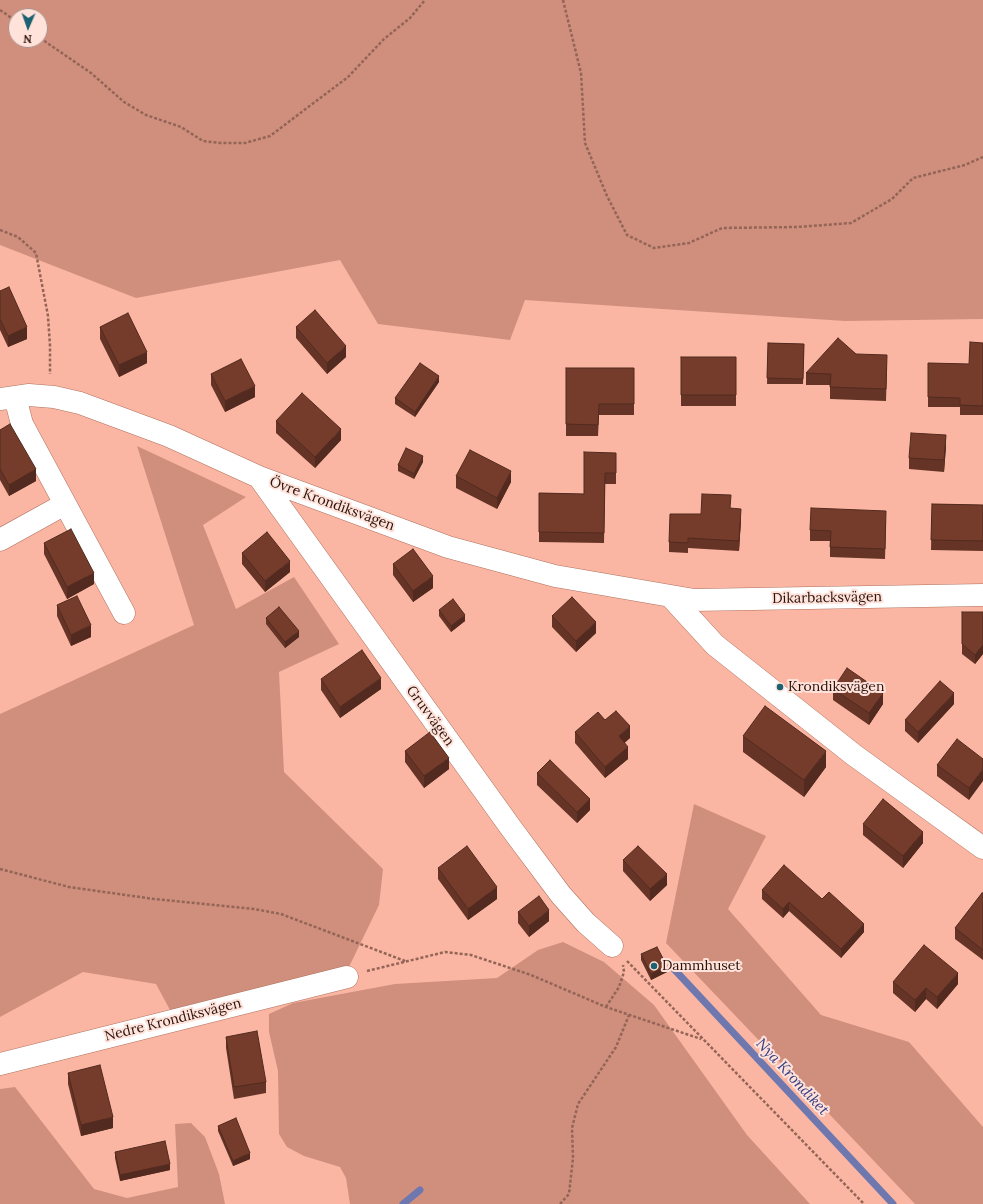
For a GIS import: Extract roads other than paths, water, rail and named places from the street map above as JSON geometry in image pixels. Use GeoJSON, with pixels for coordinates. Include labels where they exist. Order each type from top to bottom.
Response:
{"type":"FeatureCollection","features":[{"type":"Feature","properties":{"kind":"street","name":"Övre Krondiksvägen"},"geometry":{"type":"LineString","coordinates":[[8,398],[29,395],[49,397],[80,403],[113,414],[169,436],[259,477],[448,547],[555,576],[671,597]]}},
{"type":"Feature","properties":{"kind":"street"},"geometry":{"type":"LineString","coordinates":[[8,398],[124,613]]}},
{"type":"Feature","properties":{"kind":"street","name":"Gruvvägen"},"geometry":{"type":"LineString","coordinates":[[259,477],[552,883],[586,923],[612,946]]}},
{"type":"Feature","properties":{"kind":"street"},"geometry":{"type":"LineString","coordinates":[[0,540],[65,504]]}},
{"type":"Feature","properties":{"kind":"street","name":"Dikarbacksvägen"},"geometry":{"type":"LineString","coordinates":[[671,597],[694,600],[736,600],[983,595]]}},
{"type":"Feature","properties":{"kind":"street"},"geometry":{"type":"LineString","coordinates":[[671,597],[715,645],[854,755],[983,848]]}},
{"type":"Feature","properties":{"kind":"street","name":"Nedre Krondiksvägen"},"geometry":{"type":"LineString","coordinates":[[0,1064],[347,977]]}},
{"type":"Feature","properties":{"kind":"waterway","name":"Nya Krondiket"},"geometry":{"type":"LineString","coordinates":[[673,968],[893,1204]]}},
{"type":"Feature","properties":{"kind":"waterway"},"geometry":{"type":"LineString","coordinates":[[403,1204],[420,1190]]}},
{"type":"Feature","properties":{"kind":"place","name":"Krondiksvägen"},"geometry":{"type":"Point","coordinates":[780,687]}},
{"type":"Feature","properties":{"kind":"place","name":"Dammhuset"},"geometry":{"type":"Point","coordinates":[654,966]}}]}
